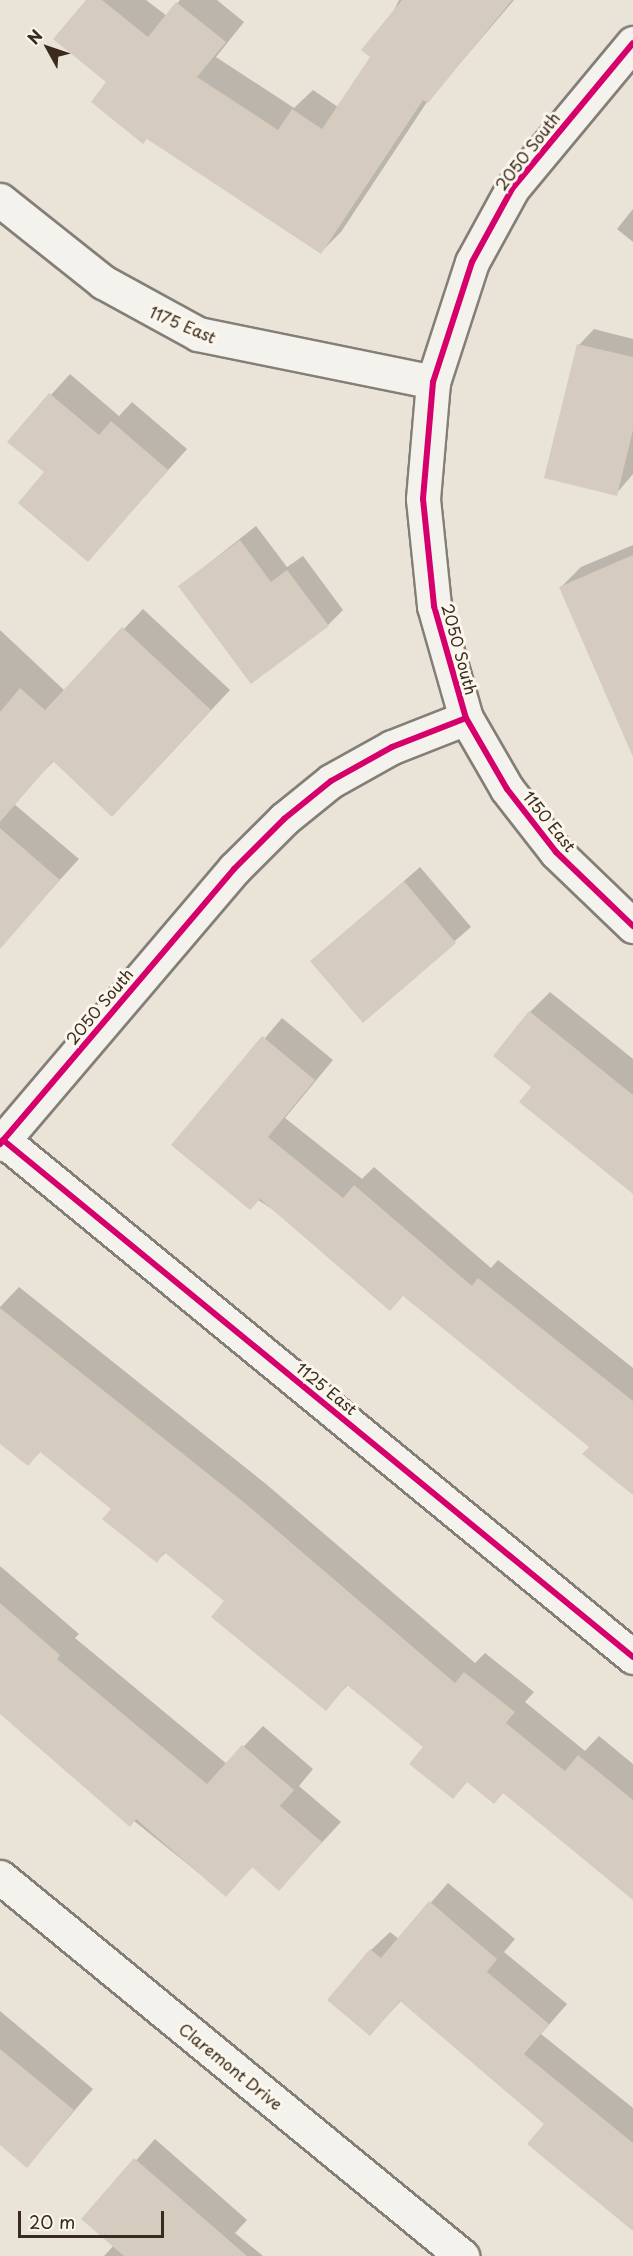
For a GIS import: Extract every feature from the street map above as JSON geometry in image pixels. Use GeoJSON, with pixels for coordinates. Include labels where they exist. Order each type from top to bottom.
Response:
{"type":"FeatureCollection","features":[{"type":"Feature","properties":{"kind":"street","name":"2050 South"},"geometry":{"type":"LineString","coordinates":[[2,1142],[234,869],[284,819],[361,764],[465,718],[446,662],[425,552],[424,442],[433,382],[456,300],[490,225],[538,154],[633,43]]}},
{"type":"Feature","properties":{"kind":"street","name":"1175 East"},"geometry":{"type":"LineString","coordinates":[[0,200],[103,282],[198,334],[433,382]]}},
{"type":"Feature","properties":{"kind":"street","name":"1150 East"},"geometry":{"type":"LineString","coordinates":[[465,718],[507,789],[556,852],[633,926]]}},
{"type":"Feature","properties":{"kind":"street","name":"1125 East"},"geometry":{"type":"LineString","coordinates":[[2,1142],[633,1657]]}},
{"type":"Feature","properties":{"kind":"street","name":"Claremont Drive"},"geometry":{"type":"LineString","coordinates":[[0,1877],[462,2256]]}},
{"type":"Feature","properties":{"kind":"building"},"geometry":{"type":"Polygon","coordinates":[[[86,0],[102,0],[148,37],[176,2],[226,42],[197,77],[278,130],[292,109],[322,129],[370,57],[361,50],[402,0],[512,0],[428,103],[423,100],[321,254],[147,139],[143,144],[91,102],[106,82],[53,39],[86,0]]]}},
{"type":"Feature","properties":{"kind":"building"},"geometry":{"type":"Polygon","coordinates":[[[577,344],[633,357],[633,430],[617,496],[544,478],[577,344]]]}},
{"type":"Feature","properties":{"kind":"building"},"geometry":{"type":"Polygon","coordinates":[[[49,393],[99,435],[111,421],[168,470],[88,562],[18,503],[44,472],[7,442],[49,393]]]}},
{"type":"Feature","properties":{"kind":"building"},"geometry":{"type":"Polygon","coordinates":[[[240,540],[271,582],[287,570],[329,626],[251,684],[178,586],[240,540]]]}},
{"type":"Feature","properties":{"kind":"building"},"geometry":{"type":"Polygon","coordinates":[[[633,555],[633,757],[559,587],[633,555]]]}},
{"type":"Feature","properties":{"kind":"building"},"geometry":{"type":"Polygon","coordinates":[[[122,627],[211,710],[112,817],[53,761],[0,822],[0,712],[20,688],[45,710],[122,627]]]}},
{"type":"Feature","properties":{"kind":"building"},"geometry":{"type":"Polygon","coordinates":[[[0,828],[60,880],[0,949],[0,828]]]}},
{"type":"Feature","properties":{"kind":"building"},"geometry":{"type":"Polygon","coordinates":[[[404,881],[456,943],[363,1023],[310,961],[404,881]]]}},
{"type":"Feature","properties":{"kind":"building"},"geometry":{"type":"Polygon","coordinates":[[[529,1011],[633,1095],[633,1194],[519,1102],[531,1087],[493,1056],[529,1011]]]}},
{"type":"Feature","properties":{"kind":"building"},"geometry":{"type":"Polygon","coordinates":[[[262,1036],[315,1080],[268,1137],[343,1198],[354,1185],[472,1286],[478,1278],[633,1401],[633,1495],[582,1454],[589,1447],[403,1296],[390,1311],[260,1199],[250,1210],[171,1145],[262,1036]]]}},
{"type":"Feature","properties":{"kind":"building"},"geometry":{"type":"Polygon","coordinates":[[[0,1308],[246,1504],[455,1683],[464,1672],[515,1712],[506,1723],[565,1771],[578,1755],[633,1800],[633,1900],[503,1793],[494,1804],[467,1782],[453,1799],[409,1764],[423,1747],[347,1685],[326,1711],[211,1617],[224,1601],[164,1552],[157,1563],[102,1519],[111,1509],[40,1452],[28,1466],[0,1444],[0,1308]]]}},
{"type":"Feature","properties":{"kind":"building"},"geometry":{"type":"Polygon","coordinates":[[[0,1603],[60,1655],[57,1659],[207,1784],[242,1745],[294,1790],[280,1806],[322,1842],[279,1891],[252,1867],[226,1897],[136,1819],[130,1827],[0,1714],[0,1603]]]}},
{"type":"Feature","properties":{"kind":"building"},"geometry":{"type":"Polygon","coordinates":[[[429,1901],[497,1959],[487,1972],[549,2024],[524,2054],[633,2143],[633,2231],[527,2144],[544,2124],[400,2001],[370,2036],[327,2000],[370,1949],[381,1958],[429,1901]]]}},
{"type":"Feature","properties":{"kind":"building"},"geometry":{"type":"Polygon","coordinates":[[[0,2049],[74,2110],[27,2168],[0,2145],[0,2049]]]}},
{"type":"Feature","properties":{"kind":"building"},"geometry":{"type":"Polygon","coordinates":[[[134,2158],[247,2256],[124,2256],[81,2219],[134,2158]]]}},
{"type":"Feature","properties":{"kind":"cycle path"},"geometry":{"type":"LineString","coordinates":[[633,43],[512,189],[472,262],[433,382],[423,499],[434,606],[466,718],[507,789],[556,852],[633,926]]}},
{"type":"Feature","properties":{"kind":"cycle path"},"geometry":{"type":"LineString","coordinates":[[0,1144],[234,869],[284,819],[331,781],[392,747],[466,718]]}},
{"type":"Feature","properties":{"kind":"cycle path"},"geometry":{"type":"LineString","coordinates":[[3,1140],[633,1657]]}}]}
